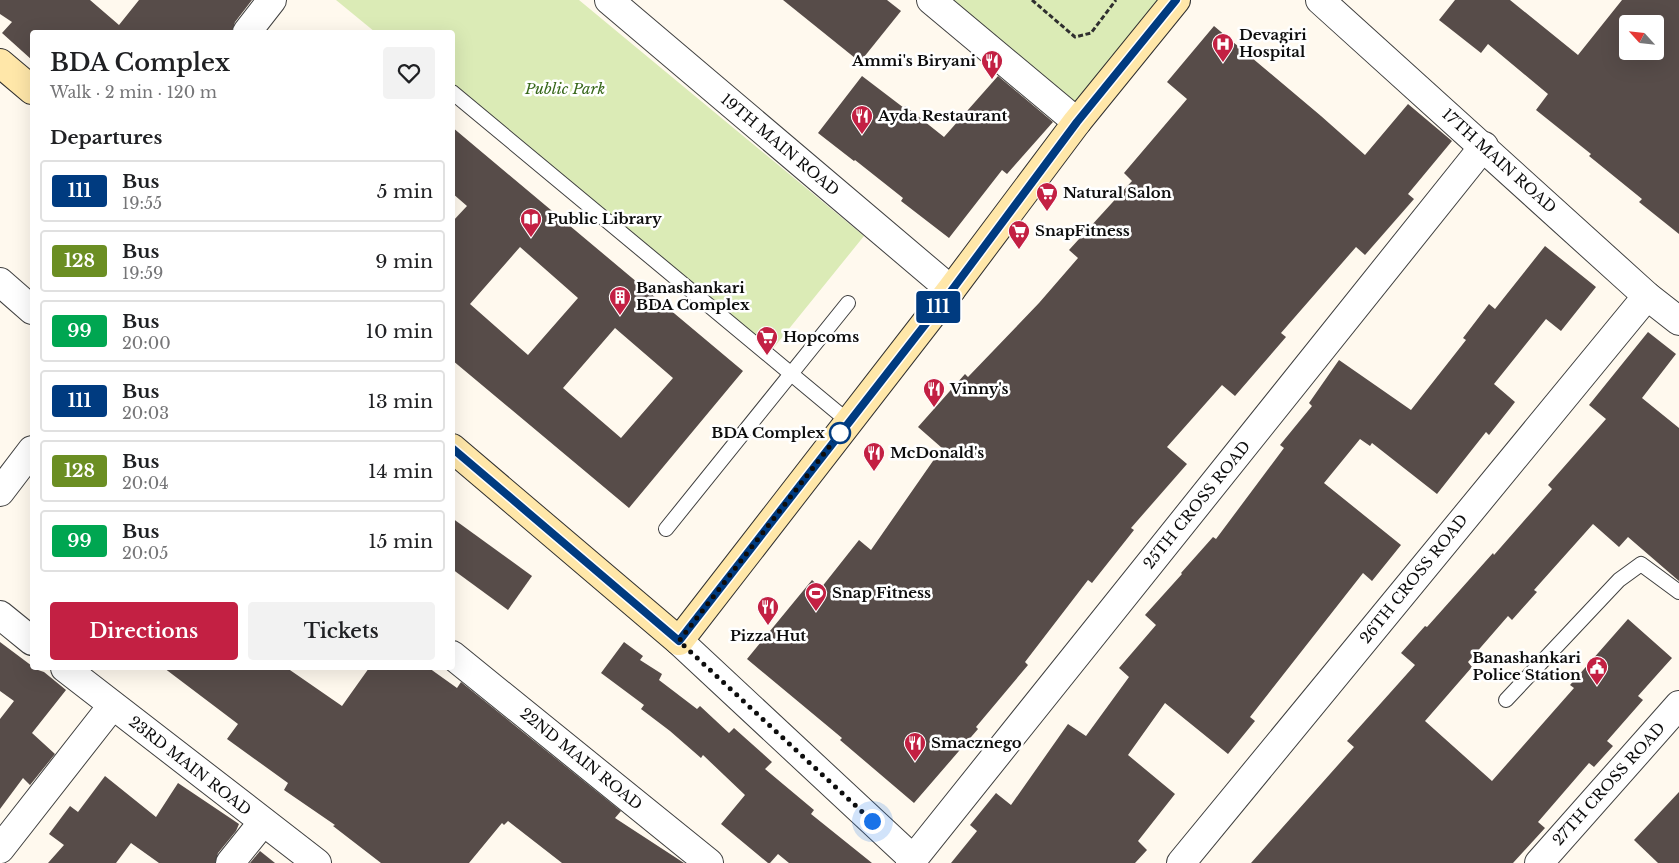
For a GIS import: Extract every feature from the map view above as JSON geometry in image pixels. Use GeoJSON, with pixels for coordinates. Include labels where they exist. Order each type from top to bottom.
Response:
{"type":"FeatureCollection","features":[{"type":"Feature","properties":{"kind":"street"},"geometry":{"type":"LineString","coordinates":[[249,30],[272,0]]}},
{"type":"Feature","properties":{"kind":"street","name":"19TH MAIN ROAD"},"geometry":{"type":"LineString","coordinates":[[609,0],[952,290]]}},
{"type":"Feature","properties":{"kind":"street"},"geometry":{"type":"LineString","coordinates":[[931,0],[1077,122]]}},
{"type":"Feature","properties":{"kind":"street"},"geometry":{"type":"LineString","coordinates":[[679,641],[952,290],[1077,122],[1176,0]]}},
{"type":"Feature","properties":{"kind":"street","name":"17TH MAIN ROAD"},"geometry":{"type":"LineString","coordinates":[[1320,0],[1484,146],[1647,296],[1679,320]]}},
{"type":"Feature","properties":{"kind":"street"},"geometry":{"type":"LineString","coordinates":[[0,64],[30,88]]}},
{"type":"Feature","properties":{"kind":"street","name":"25TH CROSS ROAD"},"geometry":{"type":"LineString","coordinates":[[912,861],[1484,146]]}},
{"type":"Feature","properties":{"kind":"street"},"geometry":{"type":"LineString","coordinates":[[0,282],[30,308]]}},
{"type":"Feature","properties":{"kind":"street","name":"26TH CROSS ROAD"},"geometry":{"type":"LineString","coordinates":[[1181,863],[1647,296]]}},
{"type":"Feature","properties":{"kind":"street"},"geometry":{"type":"LineString","coordinates":[[455,451],[679,641],[912,861]]}},
{"type":"Feature","properties":{"kind":"street"},"geometry":{"type":"LineString","coordinates":[[0,492],[30,453]]}},
{"type":"Feature","properties":{"kind":"street"},"geometry":{"type":"LineString","coordinates":[[0,615],[30,640]]}},
{"type":"Feature","properties":{"kind":"street","name":"22ND MAIN ROAD"},"geometry":{"type":"LineString","coordinates":[[455,657],[709,863]]}},
{"type":"Feature","properties":{"kind":"street","name":"23RD MAIN ROAD"},"geometry":{"type":"LineString","coordinates":[[67,670],[317,863]]}},
{"type":"Feature","properties":{"kind":"street","name":"27TH CROSS ROAD"},"geometry":{"type":"LineString","coordinates":[[1539,863],[1679,705]]}},
{"type":"Feature","properties":{"kind":"street"},"geometry":{"type":"LineString","coordinates":[[0,849],[112,706]]}},
{"type":"Feature","properties":{"kind":"street"},"geometry":{"type":"LineString","coordinates":[[230,863],[262,822]]}},
{"type":"Feature","properties":{"kind":"lane"},"geometry":{"type":"LineString","coordinates":[[455,94],[849,422]]}},
{"type":"Feature","properties":{"kind":"lane"},"geometry":{"type":"LineString","coordinates":[[666,529],[848,303]]}},
{"type":"Feature","properties":{"kind":"lane"},"geometry":{"type":"LineString","coordinates":[[1506,700],[1619,580],[1642,564],[1679,592]]}},
{"type":"Feature","properties":{"kind":"path"},"geometry":{"type":"LineString","coordinates":[[1032,0],[1075,38],[1092,33],[1116,0]]}},
{"type":"Feature","properties":{"kind":"green space","name":"Public Park"},"geometry":{"type":"Polygon","coordinates":[[[336,0],[579,0],[864,236],[767,356],[455,98],[455,30],[373,30],[336,0]]]}},
{"type":"Feature","properties":{"kind":"green space"},"geometry":{"type":"Polygon","coordinates":[[[941,0],[1158,0],[1071,106],[941,0]]]}},
{"type":"Feature","properties":{"kind":"building"},"geometry":{"type":"Polygon","coordinates":[[[0,0],[90,0],[119,25],[139,0],[252,0],[235,22],[233,30],[30,30],[30,58],[2,33],[12,22],[0,14],[0,0]]]}},
{"type":"Feature","properties":{"kind":"building"},"geometry":{"type":"Polygon","coordinates":[[[783,0],[887,0],[901,11],[860,62],[783,0]]]}},
{"type":"Feature","properties":{"kind":"building"},"geometry":{"type":"Polygon","coordinates":[[[1455,0],[1510,0],[1578,55],[1622,0],[1679,0],[1679,234],[1639,202],[1642,199],[1589,156],[1591,154],[1536,110],[1548,94],[1488,44],[1481,53],[1439,20],[1455,0]]]}},
{"type":"Feature","properties":{"kind":"building"},"geometry":{"type":"Polygon","coordinates":[[[1214,26],[1365,155],[1408,104],[1452,141],[1408,194],[1414,199],[1365,255],[1356,247],[1281,333],[1286,337],[1235,396],[1222,385],[1167,447],[1187,464],[1131,528],[1134,530],[1092,583],[1088,580],[1025,662],[1028,665],[976,727],[978,729],[914,803],[840,740],[842,738],[747,659],[812,580],[821,588],[859,540],[871,550],[942,448],[918,427],[965,374],[968,377],[1039,303],[1078,258],[1069,250],[1132,181],[1124,173],[1187,99],[1167,82],[1214,26]]]}},
{"type":"Feature","properties":{"kind":"building"},"geometry":{"type":"Polygon","coordinates":[[[862,76],[904,108],[905,106],[944,137],[998,76],[1053,122],[1007,174],[1002,170],[949,238],[901,201],[903,198],[818,133],[862,76]]]}},
{"type":"Feature","properties":{"kind":"building","name":"Banashankari BDA Complex"},"geometry":{"type":"Polygon","coordinates":[[[455,130],[743,371],[629,508],[455,363],[455,219],[467,206],[455,196],[455,130]],[[520,247],[470,304],[528,355],[578,298],[520,247]],[[615,328],[563,388],[621,438],[673,378],[615,328]]]}},
{"type":"Feature","properties":{"kind":"building"},"geometry":{"type":"Polygon","coordinates":[[[1545,246],[1596,287],[1561,331],[1546,319],[1494,384],[1515,402],[1489,435],[1486,432],[1437,494],[1372,443],[1370,446],[1360,439],[1324,483],[1401,545],[1372,581],[1363,573],[1250,717],[1255,721],[1228,754],[1165,703],[1128,755],[1175,794],[1138,841],[1147,850],[1135,863],[951,863],[977,831],[970,825],[996,793],[1011,805],[1068,724],[1086,736],[1129,677],[1119,668],[1156,625],[1145,615],[1213,537],[1216,539],[1284,448],[1280,445],[1312,406],[1309,403],[1339,360],[1411,410],[1466,340],[1463,338],[1489,304],[1495,309],[1545,246]]]}},
{"type":"Feature","properties":{"kind":"building"},"geometry":{"type":"Polygon","coordinates":[[[1648,332],[1676,354],[1642,398],[1679,428],[1679,581],[1628,537],[1619,547],[1593,524],[1534,590],[1537,592],[1512,620],[1508,616],[1468,662],[1472,667],[1425,721],[1492,781],[1574,688],[1570,685],[1628,619],[1672,658],[1638,696],[1643,700],[1607,741],[1613,746],[1594,767],[1589,763],[1538,822],[1545,828],[1513,863],[1251,863],[1354,747],[1347,741],[1415,665],[1401,653],[1425,626],[1427,627],[1493,553],[1494,555],[1552,489],[1548,485],[1606,419],[1589,405],[1648,332]]]}},
{"type":"Feature","properties":{"kind":"building"},"geometry":{"type":"Polygon","coordinates":[[[455,520],[532,576],[508,610],[455,571],[455,520]]]}},
{"type":"Feature","properties":{"kind":"building"},"geometry":{"type":"Polygon","coordinates":[[[0,642],[30,664],[30,670],[44,672],[66,690],[32,733],[55,754],[30,785],[23,778],[0,809],[0,719],[14,701],[0,691],[0,642]]]}},
{"type":"Feature","properties":{"kind":"building"},"geometry":{"type":"Polygon","coordinates":[[[624,642],[643,656],[640,660],[662,674],[659,680],[697,709],[700,706],[729,733],[734,728],[772,762],[765,769],[814,810],[811,814],[872,863],[789,863],[778,854],[768,863],[721,824],[745,795],[703,755],[701,758],[641,709],[644,705],[601,673],[624,642]]]}},
{"type":"Feature","properties":{"kind":"building"},"geometry":{"type":"Polygon","coordinates":[[[167,670],[290,670],[342,706],[368,670],[432,670],[457,688],[461,682],[621,811],[615,818],[684,863],[562,863],[508,821],[504,825],[502,823],[469,863],[381,863],[333,826],[335,825],[284,790],[288,783],[227,739],[238,724],[167,670]]]}},
{"type":"Feature","properties":{"kind":"building"},"geometry":{"type":"Polygon","coordinates":[[[105,776],[156,817],[178,783],[239,824],[236,831],[218,853],[215,863],[159,863],[131,843],[116,863],[48,863],[64,845],[49,834],[70,806],[78,812],[105,776]]]}},
{"type":"Feature","properties":{"kind":"building"},"geometry":{"type":"Polygon","coordinates":[[[1679,792],[1679,863],[1658,863],[1634,840],[1679,792]]]}},
{"type":"Feature","properties":{"kind":"building"},"geometry":{"type":"Polygon","coordinates":[[[260,851],[275,863],[250,863],[260,851]]]}},
{"type":"Feature","properties":{"kind":"bus line","name":"111"},"geometry":{"type":"LineString","coordinates":[[455,451],[679,641],[952,290],[1077,122],[1176,0]]}},
{"type":"Feature","properties":{"kind":"place","name":"Devagiri Hospital"},"geometry":{"type":"Point","coordinates":[1223,63]}},
{"type":"Feature","properties":{"kind":"place","name":"Ammi's Biryani"},"geometry":{"type":"Point","coordinates":[992,80]}},
{"type":"Feature","properties":{"kind":"place","name":"Ayda Restaurant"},"geometry":{"type":"Point","coordinates":[862,135]}},
{"type":"Feature","properties":{"kind":"place","name":"Natural Salon"},"geometry":{"type":"Point","coordinates":[1047,212]}},
{"type":"Feature","properties":{"kind":"place","name":"Public Library"},"geometry":{"type":"Point","coordinates":[531,238]}},
{"type":"Feature","properties":{"kind":"place","name":"SnapFitness"},"geometry":{"type":"Point","coordinates":[1019,250]}},
{"type":"Feature","properties":{"kind":"place","name":"Banashankari BDA Complex"},"geometry":{"type":"Point","coordinates":[620,316]}},
{"type":"Feature","properties":{"kind":"place","name":"Hopcoms"},"geometry":{"type":"Point","coordinates":[767,356]}},
{"type":"Feature","properties":{"kind":"place","name":"Vinny's"},"geometry":{"type":"Point","coordinates":[934,408]}},
{"type":"Feature","properties":{"kind":"place","name":"BDA Complex"},"geometry":{"type":"Point","coordinates":[840,433]}},
{"type":"Feature","properties":{"kind":"place","name":"McDonald's"},"geometry":{"type":"Point","coordinates":[874,472]}},
{"type":"Feature","properties":{"kind":"place","name":"Snap Fitness"},"geometry":{"type":"Point","coordinates":[816,612]}},
{"type":"Feature","properties":{"kind":"place","name":"Pizza Hut"},"geometry":{"type":"Point","coordinates":[768,626]}},
{"type":"Feature","properties":{"kind":"place","name":"Banashankari Police Station"},"geometry":{"type":"Point","coordinates":[1597,686]}},
{"type":"Feature","properties":{"kind":"place","name":"Smacznego"},"geometry":{"type":"Point","coordinates":[915,762]}},
{"type":"Feature","properties":{"kind":"route"},"geometry":{"type":"LineString","coordinates":[[840,433],[679,641],[872,821]]}}]}
